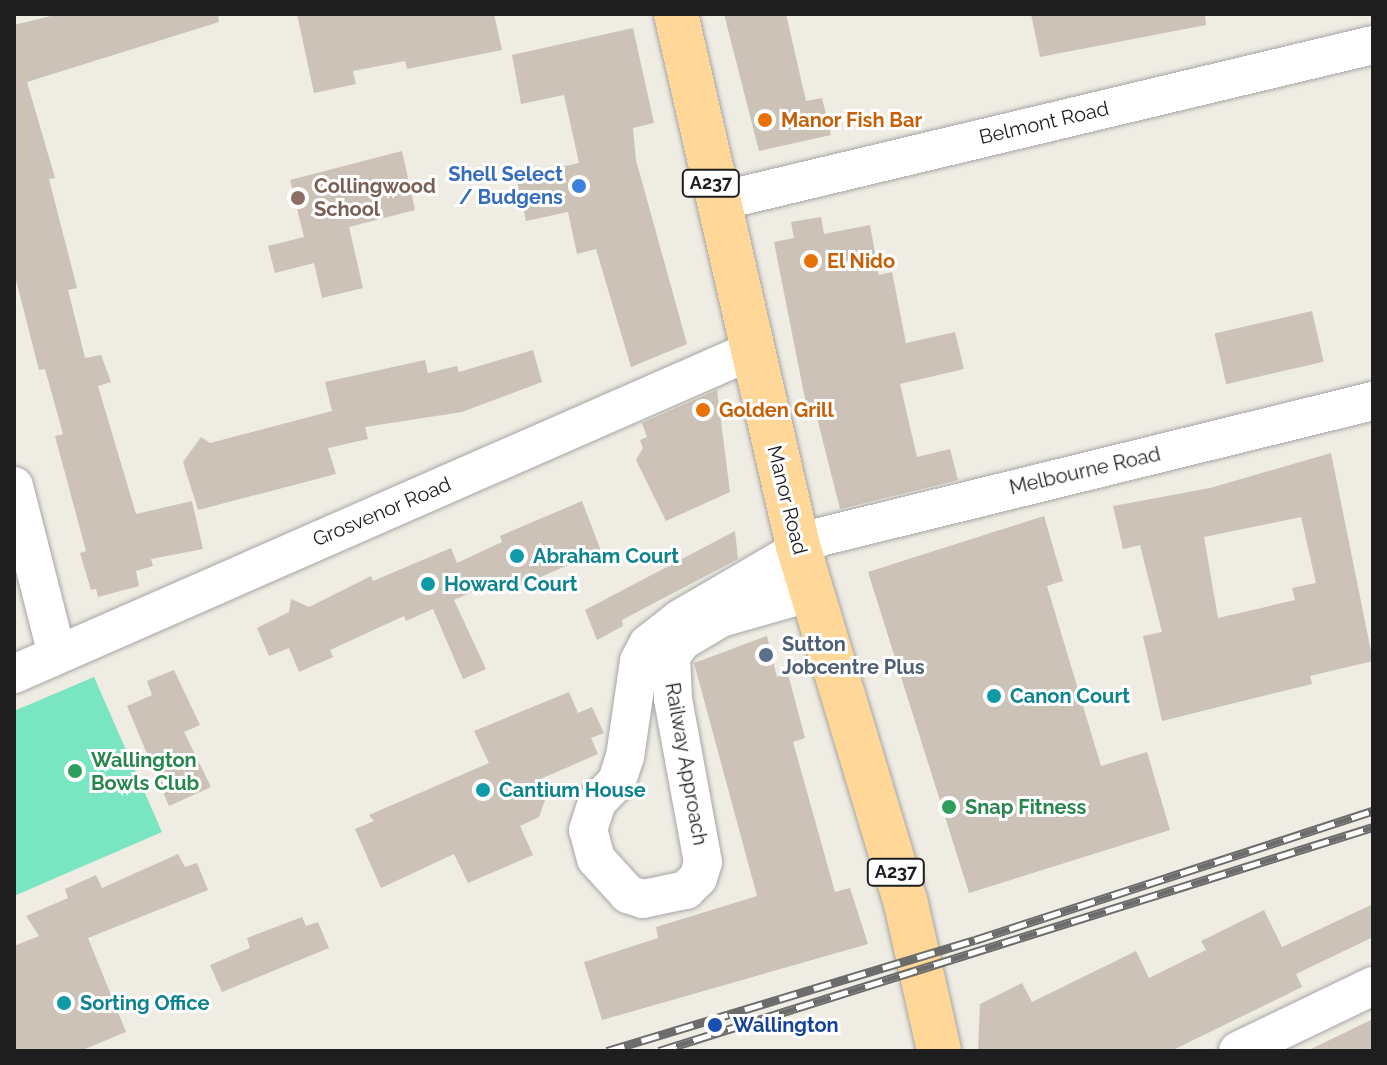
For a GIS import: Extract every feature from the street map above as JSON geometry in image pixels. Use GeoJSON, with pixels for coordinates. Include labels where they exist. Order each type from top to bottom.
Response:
{"type":"FeatureCollection","features":[{"type":"Feature","properties":{"kind":"main road","name":"Manor Road"},"geometry":{"type":"LineString","coordinates":[[676,14],[716,202],[798,546],[927,979],[939,1051]]}},
{"type":"Feature","properties":{"kind":"street","name":"Belmont Road"},"geometry":{"type":"LineString","coordinates":[[716,202],[1373,45]]}},
{"type":"Feature","properties":{"kind":"street","name":"Grosvenor Road"},"geometry":{"type":"LineString","coordinates":[[14,674],[751,351]]}},
{"type":"Feature","properties":{"kind":"street","name":"Melbourne Road"},"geometry":{"type":"LineString","coordinates":[[798,546],[844,530],[1373,401]]}},
{"type":"Feature","properties":{"kind":"street"},"geometry":{"type":"LineString","coordinates":[[14,486],[57,655]]}},
{"type":"Feature","properties":{"kind":"street","name":"Railway Approach"},"geometry":{"type":"LineString","coordinates":[[798,546],[680,619],[644,652],[625,757],[617,781],[597,802],[588,830],[596,859],[628,894],[643,899],[686,890],[698,878],[703,862],[673,699],[671,656],[682,641],[721,618],[812,592]]}},
{"type":"Feature","properties":{"kind":"street"},"geometry":{"type":"LineString","coordinates":[[1238,1051],[1373,986]]}},
{"type":"Feature","properties":{"kind":"green space","name":"Wallington Bowls Club"},"geometry":{"type":"Polygon","coordinates":[[[94,677],[162,832],[14,896],[14,711],[94,677]]]}},
{"type":"Feature","properties":{"kind":"building"},"geometry":{"type":"Polygon","coordinates":[[[59,14],[218,14],[219,22],[27,82],[55,178],[49,179],[77,288],[68,290],[85,358],[101,355],[111,382],[98,386],[136,514],[192,501],[203,549],[151,559],[153,566],[136,571],[139,586],[98,597],[96,589],[91,590],[80,553],[86,551],[55,436],[63,434],[45,369],[39,370],[14,272],[14,25],[59,14]]]}},
{"type":"Feature","properties":{"kind":"building"},"geometry":{"type":"Polygon","coordinates":[[[297,14],[494,14],[502,50],[407,69],[405,61],[353,71],[356,84],[314,93],[297,14]]]}},
{"type":"Feature","properties":{"kind":"building"},"geometry":{"type":"Polygon","coordinates":[[[724,14],[786,14],[806,101],[822,98],[831,135],[759,151],[724,14]]]}},
{"type":"Feature","properties":{"kind":"building"},"geometry":{"type":"Polygon","coordinates":[[[1031,14],[1205,14],[1206,25],[1040,57],[1031,14]]]}},
{"type":"Feature","properties":{"kind":"building"},"geometry":{"type":"Polygon","coordinates":[[[633,28],[654,123],[633,128],[636,160],[687,344],[631,367],[596,249],[577,254],[568,212],[526,221],[516,177],[579,163],[564,95],[521,104],[512,55],[633,28]]]}},
{"type":"Feature","properties":{"kind":"building"},"geometry":{"type":"Polygon","coordinates":[[[402,151],[415,210],[349,227],[363,288],[322,298],[314,263],[275,273],[268,246],[304,237],[290,180],[402,151]]]}},
{"type":"Feature","properties":{"kind":"building"},"geometry":{"type":"Polygon","coordinates":[[[821,217],[824,234],[870,225],[879,275],[892,272],[906,343],[955,332],[964,369],[900,384],[917,457],[950,449],[958,480],[840,509],[813,402],[806,404],[774,242],[794,238],[791,222],[821,217]]]}},
{"type":"Feature","properties":{"kind":"building"},"geometry":{"type":"Polygon","coordinates":[[[1312,311],[1324,362],[1226,384],[1215,333],[1312,311]]]}},
{"type":"Feature","properties":{"kind":"building"},"geometry":{"type":"Polygon","coordinates":[[[533,350],[542,382],[462,412],[365,427],[368,439],[328,448],[336,474],[198,510],[183,462],[201,437],[210,443],[332,411],[325,382],[425,360],[428,373],[457,366],[459,372],[533,350]]]}},
{"type":"Feature","properties":{"kind":"building"},"geometry":{"type":"Polygon","coordinates":[[[717,390],[730,492],[666,521],[636,460],[643,448],[640,440],[647,437],[642,423],[717,390]]]}},
{"type":"Feature","properties":{"kind":"building"},"geometry":{"type":"Polygon","coordinates":[[[1331,453],[1373,661],[1310,676],[1312,684],[1162,721],[1143,636],[1162,632],[1140,545],[1123,549],[1113,506],[1210,488],[1331,453]],[[1301,517],[1204,537],[1218,618],[1295,600],[1292,588],[1316,583],[1301,517]]]}},
{"type":"Feature","properties":{"kind":"building"},"geometry":{"type":"Polygon","coordinates":[[[582,501],[601,551],[515,588],[510,578],[503,578],[454,600],[486,669],[463,679],[433,609],[406,621],[404,616],[330,650],[333,657],[299,672],[289,648],[269,656],[257,628],[289,612],[291,599],[309,607],[371,576],[373,581],[451,548],[457,563],[502,542],[500,536],[582,501]]]}},
{"type":"Feature","properties":{"kind":"building","name":"Canon Court"},"geometry":{"type":"Polygon","coordinates":[[[1044,516],[1063,581],[1047,586],[1101,766],[1147,752],[1170,830],[969,893],[868,572],[1044,516]]]}},
{"type":"Feature","properties":{"kind":"building"},"geometry":{"type":"Polygon","coordinates":[[[735,531],[738,559],[622,620],[623,626],[597,640],[585,610],[735,531]]]}},
{"type":"Feature","properties":{"kind":"building"},"geometry":{"type":"Polygon","coordinates":[[[767,636],[777,677],[788,674],[805,738],[793,742],[835,892],[850,888],[868,944],[602,1020],[584,962],[658,938],[656,927],[757,896],[694,663],[767,636]]]}},
{"type":"Feature","properties":{"kind":"building"},"geometry":{"type":"Polygon","coordinates":[[[174,670],[200,725],[184,732],[211,787],[169,806],[127,706],[152,695],[147,681],[174,670]]]}},
{"type":"Feature","properties":{"kind":"building","name":"Cantium House"},"geometry":{"type":"Polygon","coordinates":[[[569,692],[578,713],[592,707],[604,733],[591,738],[598,754],[536,781],[545,800],[539,817],[520,826],[533,855],[468,883],[454,854],[381,888],[355,829],[374,821],[369,815],[489,763],[474,731],[569,692]]]}},
{"type":"Feature","properties":{"kind":"building"},"geometry":{"type":"Polygon","coordinates":[[[178,854],[185,867],[197,863],[208,890],[88,938],[126,1032],[80,1051],[14,1051],[14,946],[39,936],[26,916],[68,898],[65,889],[96,875],[102,888],[178,854]]]}},
{"type":"Feature","properties":{"kind":"building"},"geometry":{"type":"Polygon","coordinates":[[[1373,904],[1373,937],[1296,974],[1302,987],[1171,1051],[978,1051],[980,1004],[1022,983],[1032,1002],[1136,951],[1149,978],[1206,950],[1201,941],[1264,910],[1282,947],[1373,904]]]}},
{"type":"Feature","properties":{"kind":"building"},"geometry":{"type":"Polygon","coordinates":[[[302,917],[306,926],[318,922],[329,948],[222,992],[210,965],[250,948],[247,938],[302,917]]]}},
{"type":"Feature","properties":{"kind":"building"},"geometry":{"type":"Polygon","coordinates":[[[1373,1019],[1373,1051],[1307,1051],[1373,1019]]]}},
{"type":"Feature","properties":{"kind":"railway"},"geometry":{"type":"LineString","coordinates":[[607,1051],[975,940],[1373,811]]}},
{"type":"Feature","properties":{"kind":"railway"},"geometry":{"type":"LineString","coordinates":[[659,1051],[1373,827]]}},
{"type":"Feature","properties":{"kind":"place","name":"Manor Fish Bar"},"geometry":{"type":"Point","coordinates":[765,120]}},
{"type":"Feature","properties":{"kind":"place","name":"Shell Select / Budgens"},"geometry":{"type":"Point","coordinates":[579,186]}},
{"type":"Feature","properties":{"kind":"place","name":"Collingwood School"},"geometry":{"type":"Point","coordinates":[298,198]}},
{"type":"Feature","properties":{"kind":"place","name":"El Nido"},"geometry":{"type":"Point","coordinates":[811,261]}},
{"type":"Feature","properties":{"kind":"place","name":"Golden Grill"},"geometry":{"type":"Point","coordinates":[703,410]}},
{"type":"Feature","properties":{"kind":"place","name":"Abraham Court"},"geometry":{"type":"Point","coordinates":[517,556]}},
{"type":"Feature","properties":{"kind":"place","name":"Howard Court"},"geometry":{"type":"Point","coordinates":[428,584]}},
{"type":"Feature","properties":{"kind":"place","name":"Sutton Jobcentre Plus"},"geometry":{"type":"Point","coordinates":[766,655]}},
{"type":"Feature","properties":{"kind":"place","name":"Canon Court"},"geometry":{"type":"Point","coordinates":[994,696]}},
{"type":"Feature","properties":{"kind":"place","name":"Wallington Bowls Club"},"geometry":{"type":"Point","coordinates":[75,771]}},
{"type":"Feature","properties":{"kind":"place","name":"Cantium House"},"geometry":{"type":"Point","coordinates":[483,790]}},
{"type":"Feature","properties":{"kind":"place","name":"Snap Fitness"},"geometry":{"type":"Point","coordinates":[949,807]}},
{"type":"Feature","properties":{"kind":"place","name":"Sorting Office"},"geometry":{"type":"Point","coordinates":[64,1003]}},
{"type":"Feature","properties":{"kind":"place","name":"Wallington"},"geometry":{"type":"Point","coordinates":[715,1025]}}]}
